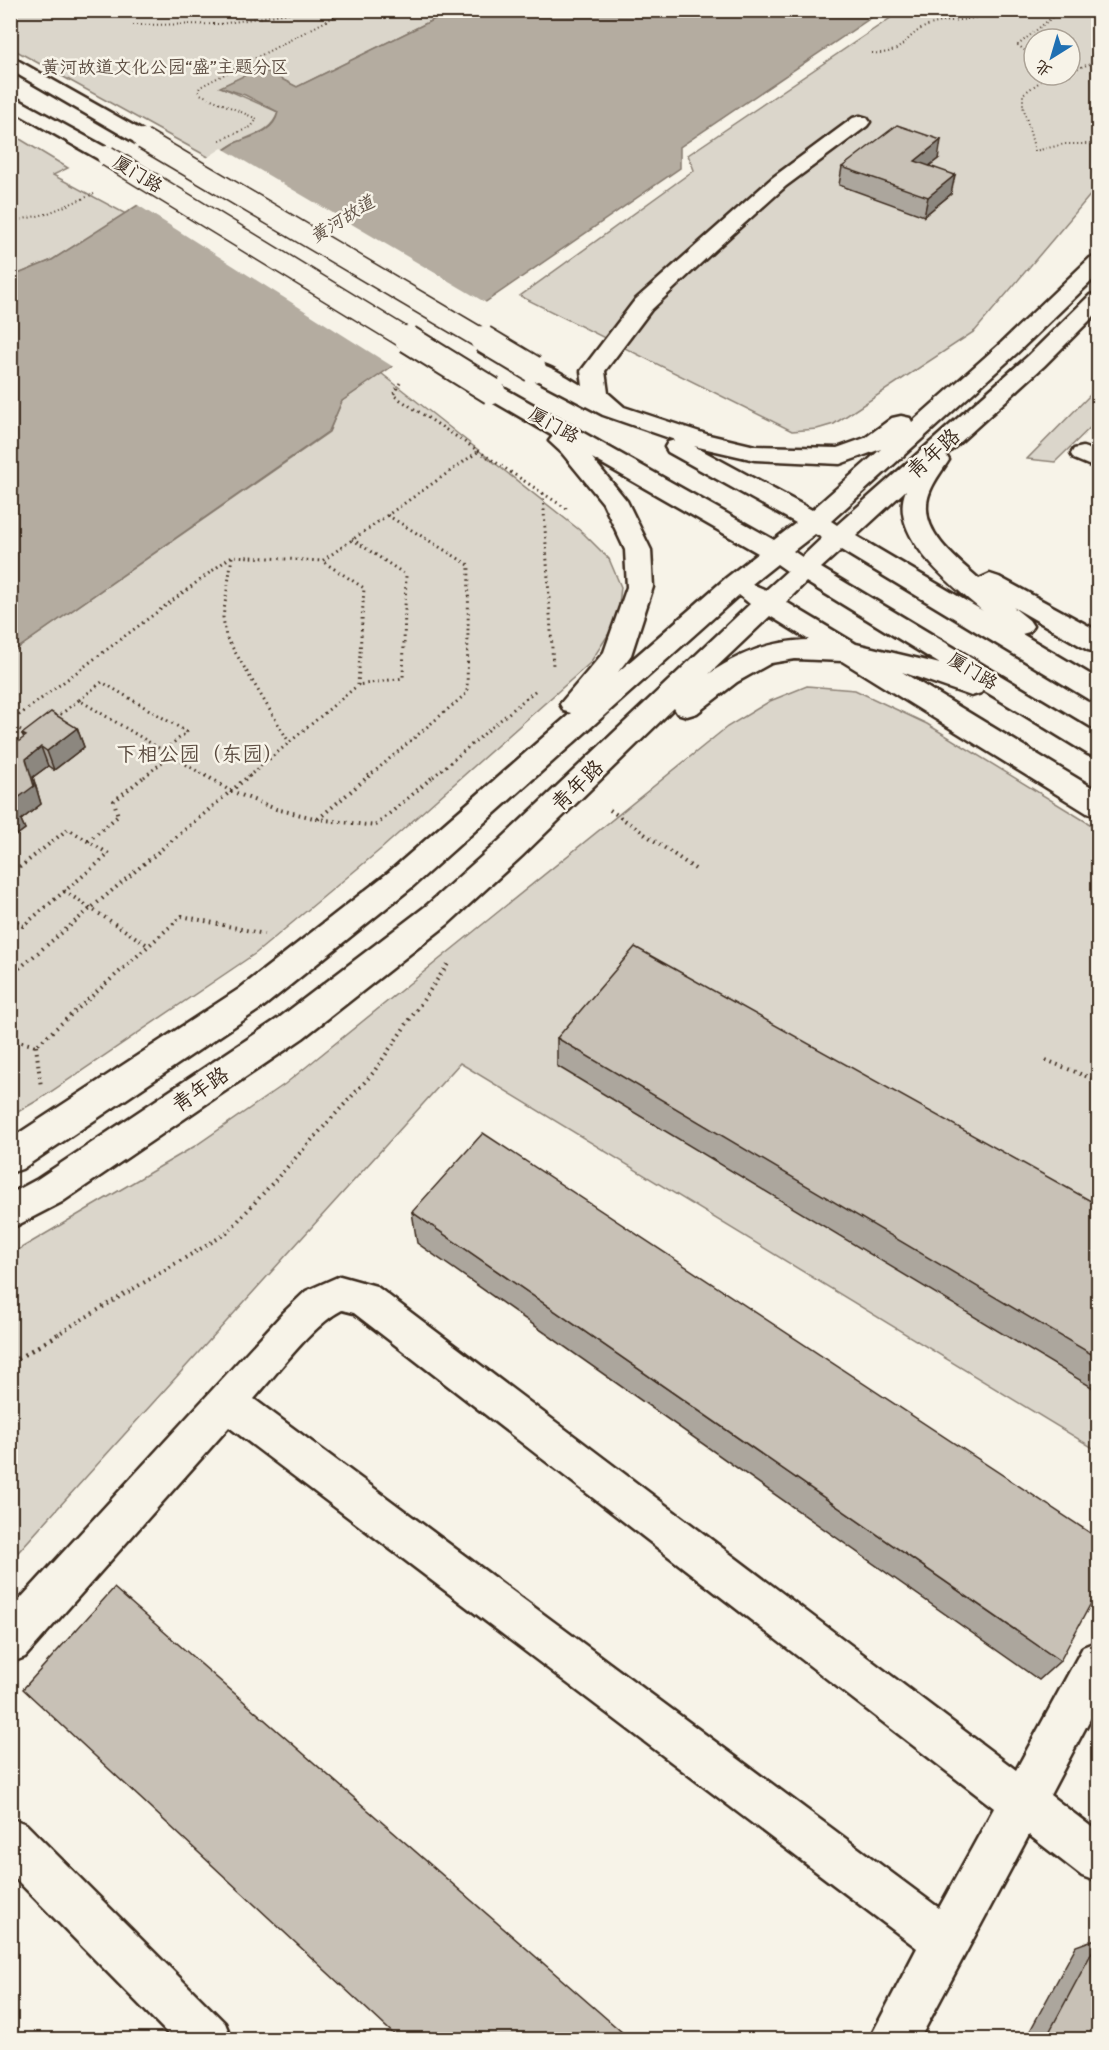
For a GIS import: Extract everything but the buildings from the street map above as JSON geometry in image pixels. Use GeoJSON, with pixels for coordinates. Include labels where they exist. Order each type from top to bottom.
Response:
{"type":"FeatureCollection","features":[{"type":"Feature","properties":{"kind":"street","name":"厦门路"},"geometry":{"type":"LineString","coordinates":[[10,62],[533,369],[616,412],[814,522],[1097,691]]}},
{"type":"Feature","properties":{"kind":"street","name":"厦门路"},"geometry":{"type":"LineString","coordinates":[[10,101],[107,156],[492,391],[774,551],[1098,747]]}},
{"type":"Feature","properties":{"kind":"street"},"geometry":{"type":"LineString","coordinates":[[860,122],[778,182],[643,305],[593,371],[596,394],[616,412],[702,441],[755,453],[840,456],[873,442],[1008,348]]}},
{"type":"Feature","properties":{"kind":"street","name":"青年路"},"geometry":{"type":"LineString","coordinates":[[10,1158],[251,998],[400,880],[735,584],[774,551],[814,522],[1008,348],[1098,263]]}},
{"type":"Feature","properties":{"kind":"street","name":"青年路"},"geometry":{"type":"LineString","coordinates":[[10,1213],[48,1191],[291,1028],[437,915],[511,848],[839,537],[1036,361],[1098,300]]}},
{"type":"Feature","properties":{"kind":"street"},"geometry":{"type":"LineString","coordinates":[[1036,361],[950,441],[926,476],[914,507],[922,535],[950,569],[1097,691]]}},
{"type":"Feature","properties":{"kind":"street"},"geometry":{"type":"LineString","coordinates":[[483,808],[617,655],[640,587],[638,550],[614,501],[571,448],[492,391]]}},
{"type":"Feature","properties":{"kind":"street"},"geometry":{"type":"LineString","coordinates":[[938,553],[1098,643]]}},
{"type":"Feature","properties":{"kind":"street"},"geometry":{"type":"LineString","coordinates":[[735,584],[1098,806]]}},
{"type":"Feature","properties":{"kind":"street"},"geometry":{"type":"LineString","coordinates":[[511,848],[724,676],[772,653],[810,649],[851,653],[954,678],[1064,726]]}},
{"type":"Feature","properties":{"kind":"street"},"geometry":{"type":"LineString","coordinates":[[10,1642],[319,1302],[340,1293],[363,1298],[1098,1860]]}},
{"type":"Feature","properties":{"kind":"street"},"geometry":{"type":"LineString","coordinates":[[226,1402],[947,1942]]}},
{"type":"Feature","properties":{"kind":"street"},"geometry":{"type":"LineString","coordinates":[[893,2040],[1098,1662]]}},
{"type":"Feature","properties":{"kind":"street"},"geometry":{"type":"LineString","coordinates":[[10,1840],[208,2040]]}},
{"type":"Feature","properties":{"kind":"path"},"geometry":{"type":"LineString","coordinates":[[133,25],[226,23],[307,10]]}},
{"type":"Feature","properties":{"kind":"path"},"geometry":{"type":"LineString","coordinates":[[872,53],[891,53],[921,29],[939,23],[965,22],[986,17],[994,10]]}},
{"type":"Feature","properties":{"kind":"path"},"geometry":{"type":"LineString","coordinates":[[1040,27],[1060,11],[1057,10]]}},
{"type":"Feature","properties":{"kind":"path"},"geometry":{"type":"LineString","coordinates":[[1082,67],[1098,61]]}},
{"type":"Feature","properties":{"kind":"path"},"geometry":{"type":"LineString","coordinates":[[1033,87],[1023,94],[1023,106],[1035,151],[1065,144],[1098,144]]}},
{"type":"Feature","properties":{"kind":"path"},"geometry":{"type":"LineString","coordinates":[[401,381],[393,395],[573,513]]}},
{"type":"Feature","properties":{"kind":"path"},"geometry":{"type":"LineString","coordinates":[[322,561],[478,451]]}},
{"type":"Feature","properties":{"kind":"path"},"geometry":{"type":"LineString","coordinates":[[543,493],[554,674]]}},
{"type":"Feature","properties":{"kind":"path"},"geometry":{"type":"LineString","coordinates":[[318,819],[467,693],[469,566],[387,515]]}},
{"type":"Feature","properties":{"kind":"path"},"geometry":{"type":"LineString","coordinates":[[10,976],[358,685],[403,678],[406,575],[352,539]]}},
{"type":"Feature","properties":{"kind":"path"},"geometry":{"type":"LineString","coordinates":[[33,736],[10,723],[232,556],[322,561],[364,588],[358,685]]}},
{"type":"Feature","properties":{"kind":"path"},"geometry":{"type":"LineString","coordinates":[[232,556],[223,617],[226,637],[289,742]]}},
{"type":"Feature","properties":{"kind":"path"},"geometry":{"type":"LineString","coordinates":[[51,722],[102,682],[187,732],[164,751]]}},
{"type":"Feature","properties":{"kind":"path"},"geometry":{"type":"LineString","coordinates":[[79,699],[231,790],[276,809],[318,819],[375,826],[536,690]]}},
{"type":"Feature","properties":{"kind":"path"},"geometry":{"type":"LineString","coordinates":[[88,841],[118,816],[114,801],[171,755]]}},
{"type":"Feature","properties":{"kind":"path"},"geometry":{"type":"LineString","coordinates":[[607,808],[698,871]]}},
{"type":"Feature","properties":{"kind":"path"},"geometry":{"type":"LineString","coordinates":[[10,875],[68,828],[109,854],[23,926],[10,917]]}},
{"type":"Feature","properties":{"kind":"path"},"geometry":{"type":"LineString","coordinates":[[64,891],[149,946]]}},
{"type":"Feature","properties":{"kind":"path"},"geometry":{"type":"LineString","coordinates":[[10,1039],[36,1046],[182,916],[318,946]]}},
{"type":"Feature","properties":{"kind":"path"},"geometry":{"type":"LineString","coordinates":[[10,1363],[227,1233],[373,1073],[456,952]]}},
{"type":"Feature","properties":{"kind":"path"},"geometry":{"type":"LineString","coordinates":[[1046,1060],[1098,1081]]}},
{"type":"Feature","properties":{"kind":"green space","name":"黄河故道文化公园“盛”主题分区"},"geometry":{"type":"Polygon","coordinates":[[[11,11],[451,11],[297,87],[260,68],[221,87],[278,112],[267,128],[234,144],[212,159],[11,48],[11,11]]]}},
{"type":"Feature","properties":{"kind":"green space"},"geometry":{"type":"Polygon","coordinates":[[[901,11],[1098,11],[1098,186],[975,331],[834,424],[817,429],[792,431],[520,296],[694,170],[688,155],[901,11]]]}},
{"type":"Feature","properties":{"kind":"green space"},"geometry":{"type":"Polygon","coordinates":[[[10,133],[68,168],[53,175],[126,214],[52,260],[11,277],[10,133]]]}},
{"type":"Feature","properties":{"kind":"green space","name":"下相公园（东园）"},"geometry":{"type":"Polygon","coordinates":[[[381,373],[582,532],[609,559],[621,587],[617,621],[590,663],[381,849],[256,953],[40,1099],[11,1116],[11,653],[329,432],[342,401],[381,373]]]}},
{"type":"Feature","properties":{"kind":"green space"},"geometry":{"type":"Polygon","coordinates":[[[1098,387],[1098,420],[1055,462],[1027,459],[1098,387]]]}},
{"type":"Feature","properties":{"kind":"green space"},"geometry":{"type":"Polygon","coordinates":[[[807,686],[855,690],[927,724],[1098,829],[1098,1451],[460,1063],[11,1560],[11,1254],[195,1146],[285,1084],[727,727],[770,701],[807,686]]]}},
{"type":"Feature","properties":{"kind":"water","name":"黄河故道"},"geometry":{"type":"Polygon","coordinates":[[[451,11],[881,11],[680,147],[680,168],[342,401],[329,431],[11,653],[11,277],[52,260],[235,143],[267,129],[276,119],[278,112],[245,95],[220,87],[260,68],[297,87],[451,11]]]}},
{"type":"Feature","properties":{"kind":"pier"},"geometry":{"type":"Polygon","coordinates":[[[222,148],[488,304],[395,368],[136,204],[222,148]]]}}]}
